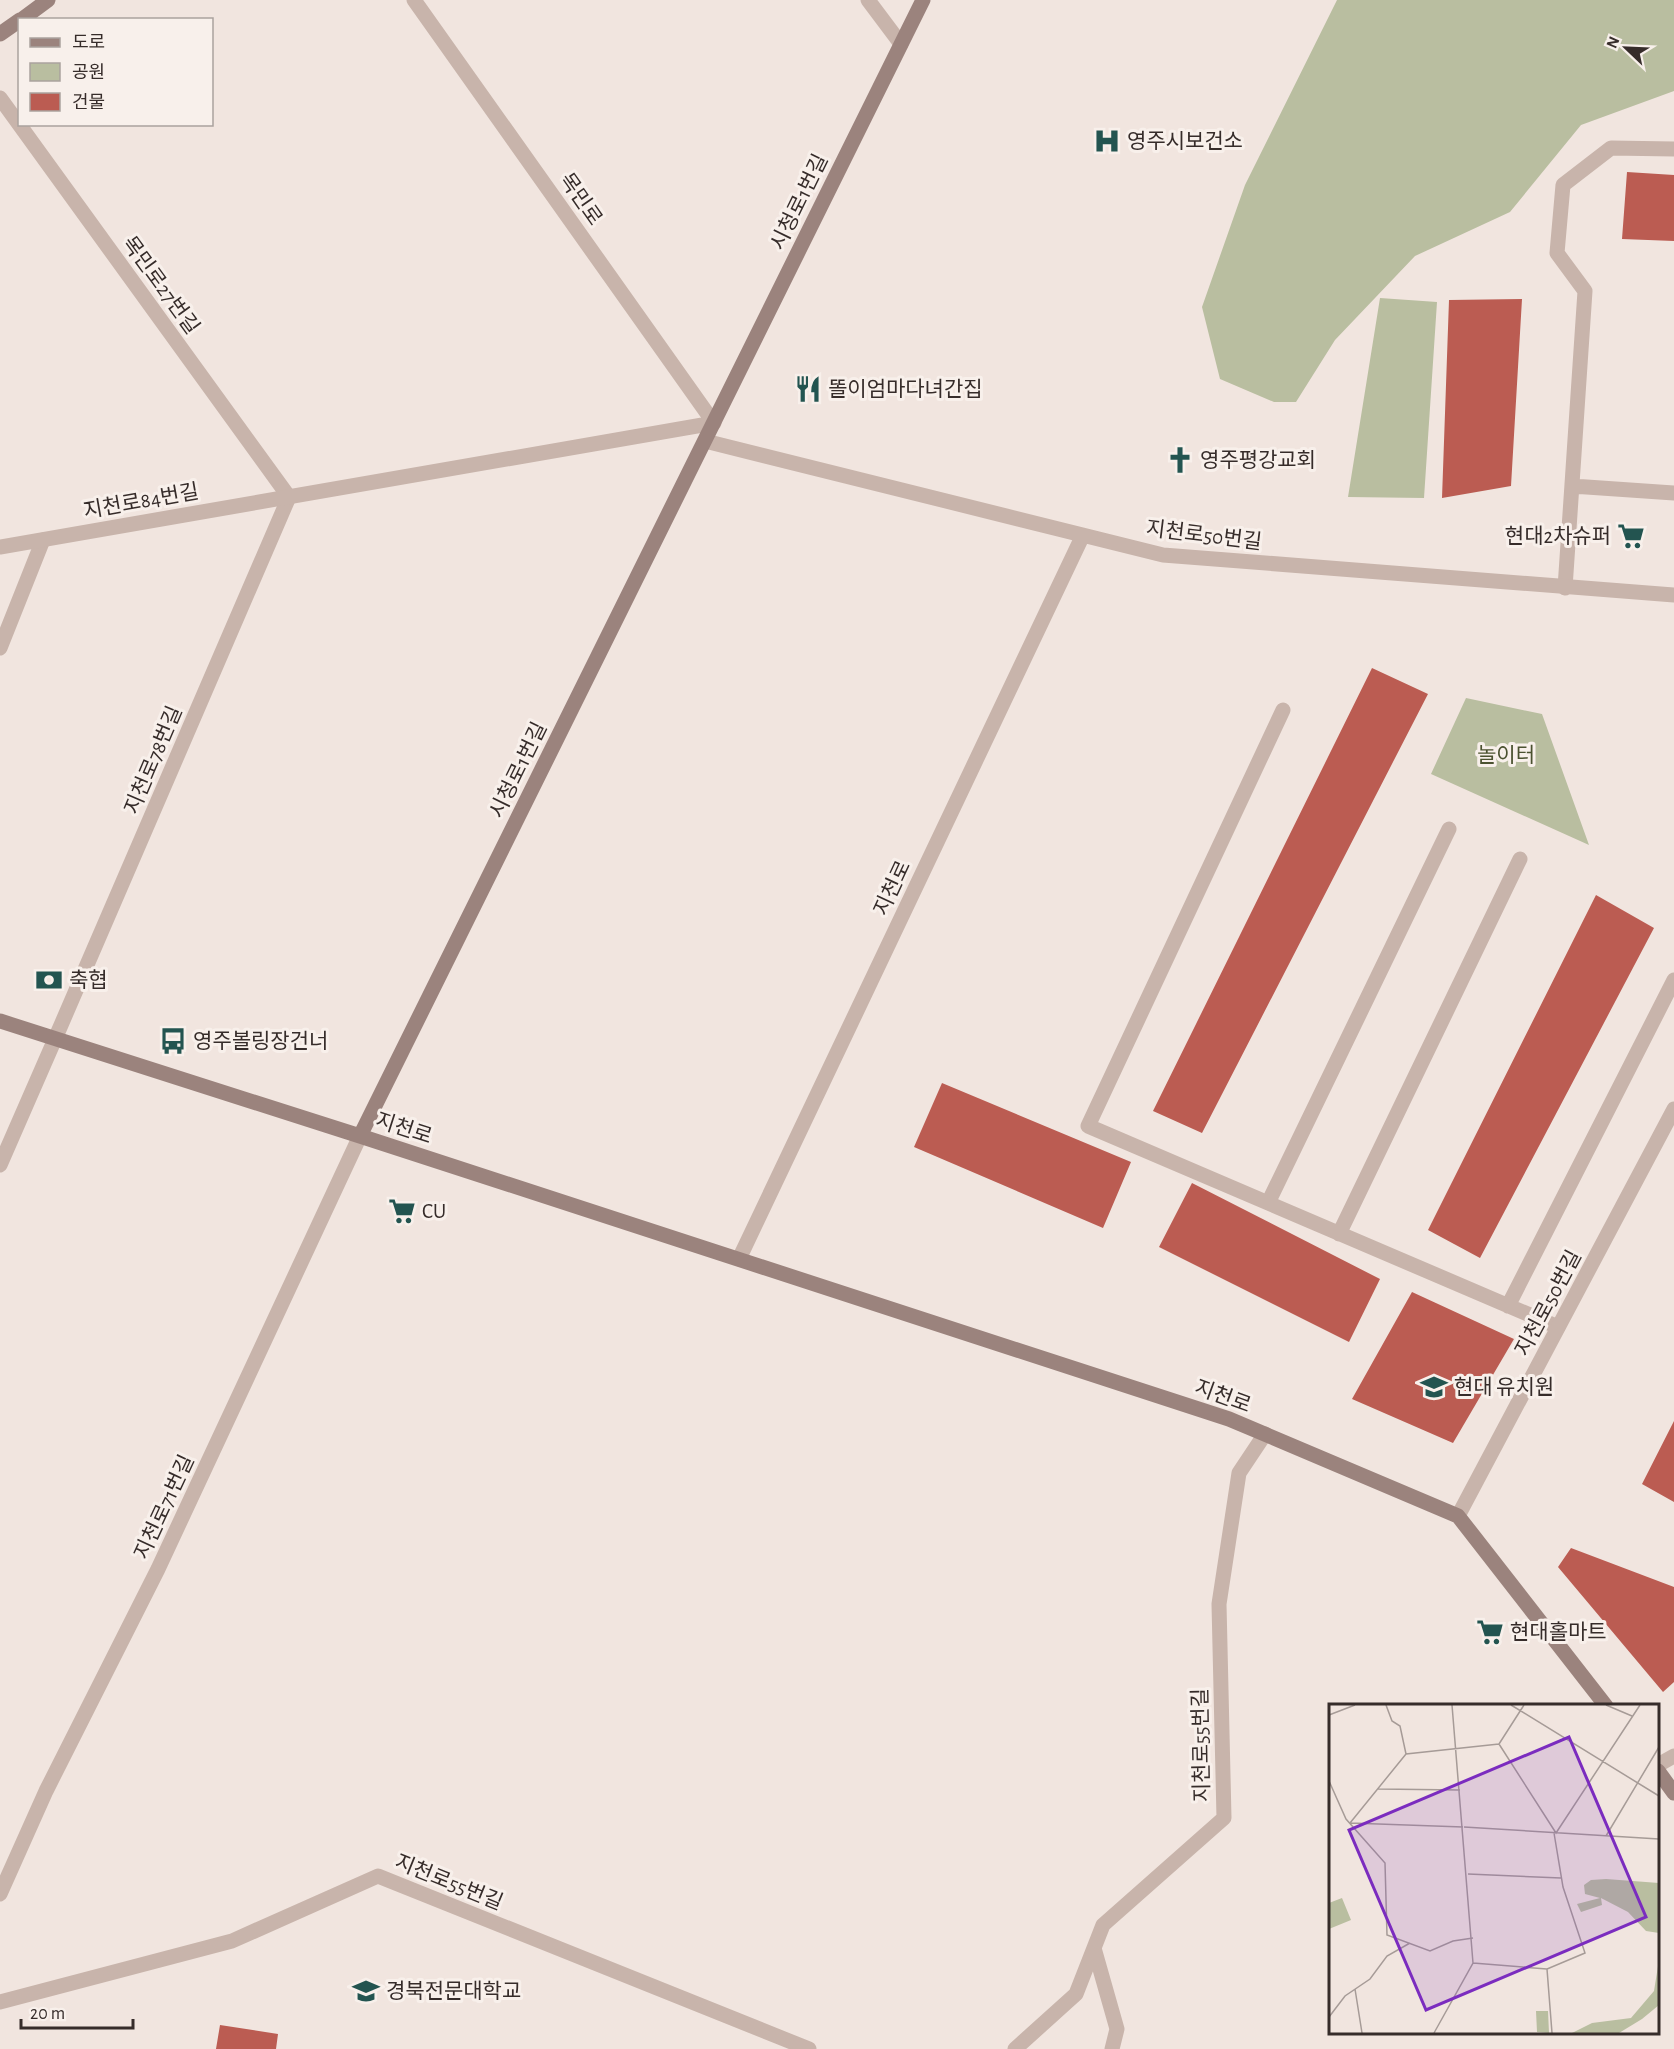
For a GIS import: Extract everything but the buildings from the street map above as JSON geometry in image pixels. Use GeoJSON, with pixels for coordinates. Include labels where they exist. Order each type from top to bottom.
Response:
{"type":"FeatureCollection","features":[{"type":"Feature","properties":{"kind":"main road"},"geometry":{"type":"LineString","coordinates":[[23,18],[48,0]]}},
{"type":"Feature","properties":{"kind":"main road","name":"시청로1번길"},"geometry":{"type":"LineString","coordinates":[[360,1136],[923,0]]}},
{"type":"Feature","properties":{"kind":"main road"},"geometry":{"type":"LineString","coordinates":[[0,34],[18,21]]}},
{"type":"Feature","properties":{"kind":"main road","name":"지천로"},"geometry":{"type":"LineString","coordinates":[[0,1021],[1218,1415],[1458,1516],[1604,1704]]}},
{"type":"Feature","properties":{"kind":"main road"},"geometry":{"type":"LineString","coordinates":[[1659,1773],[1674,1792]]}},
{"type":"Feature","properties":{"kind":"street","name":"목민로"},"geometry":{"type":"LineString","coordinates":[[414,0],[714,423]]}},
{"type":"Feature","properties":{"kind":"street"},"geometry":{"type":"LineString","coordinates":[[868,0],[901,44]]}},
{"type":"Feature","properties":{"kind":"street","name":"목민로27번길"},"geometry":{"type":"LineString","coordinates":[[0,98],[18,123]]}},
{"type":"Feature","properties":{"kind":"street","name":"목민로27번길"},"geometry":{"type":"LineString","coordinates":[[20,126],[289,497]]}},
{"type":"Feature","properties":{"kind":"street"},"geometry":{"type":"LineString","coordinates":[[1565,588],[1585,291],[1557,253],[1563,185],[1611,148],[1674,149]]}},
{"type":"Feature","properties":{"kind":"street"},"geometry":{"type":"LineString","coordinates":[[289,497],[714,423]]}},
{"type":"Feature","properties":{"kind":"street","name":"지천로50번길"},"geometry":{"type":"LineString","coordinates":[[705,441],[1163,555],[1674,595]]}},
{"type":"Feature","properties":{"kind":"street"},"geometry":{"type":"LineString","coordinates":[[1572,486],[1674,493]]}},
{"type":"Feature","properties":{"kind":"street","name":"지천로84번길"},"geometry":{"type":"LineString","coordinates":[[0,547],[289,497]]}},
{"type":"Feature","properties":{"kind":"street","name":"지천로78번길"},"geometry":{"type":"LineString","coordinates":[[55,1039],[289,497]]}},
{"type":"Feature","properties":{"kind":"street","name":"지천로"},"geometry":{"type":"LineString","coordinates":[[739,1259],[1083,535]]}},
{"type":"Feature","properties":{"kind":"street"},"geometry":{"type":"LineString","coordinates":[[0,648],[43,540]]}},
{"type":"Feature","properties":{"kind":"street"},"geometry":{"type":"LineString","coordinates":[[1283,710],[1088,1126],[1558,1327]]}},
{"type":"Feature","properties":{"kind":"street"},"geometry":{"type":"LineString","coordinates":[[1268,1203],[1449,829]]}},
{"type":"Feature","properties":{"kind":"street"},"geometry":{"type":"LineString","coordinates":[[1340,1234],[1520,859]]}},
{"type":"Feature","properties":{"kind":"street"},"geometry":{"type":"LineString","coordinates":[[1508,1306],[1674,980]]}},
{"type":"Feature","properties":{"kind":"street"},"geometry":{"type":"LineString","coordinates":[[0,1165],[55,1039]]}},
{"type":"Feature","properties":{"kind":"street","name":"지천로50번길"},"geometry":{"type":"LineString","coordinates":[[1458,1516],[1674,1109]]}},
{"type":"Feature","properties":{"kind":"street","name":"지천로71번길"},"geometry":{"type":"LineString","coordinates":[[0,1894],[46,1791],[158,1569],[360,1136]]}},
{"type":"Feature","properties":{"kind":"street","name":"지천로55번길"},"geometry":{"type":"LineString","coordinates":[[1015,2049],[1076,1994],[1102,1925],[1224,1818],[1219,1604],[1239,1473],[1265,1434]]}},
{"type":"Feature","properties":{"kind":"street"},"geometry":{"type":"LineString","coordinates":[[1659,1764],[1674,1756]]}},
{"type":"Feature","properties":{"kind":"street","name":"지천로55번길"},"geometry":{"type":"LineString","coordinates":[[0,2002],[232,1941],[378,1876],[809,2049]]}},
{"type":"Feature","properties":{"kind":"street"},"geometry":{"type":"LineString","coordinates":[[1094,1948],[1117,2029],[1112,2049]]}},
{"type":"Feature","properties":{"kind":"green space"},"geometry":{"type":"Polygon","coordinates":[[[1337,0],[1674,0],[1674,91],[1581,125],[1510,212],[1415,256],[1335,340],[1296,402],[1274,402],[1220,379],[1202,307],[1245,185],[1337,0]]]}},
{"type":"Feature","properties":{"kind":"green space"},"geometry":{"type":"Polygon","coordinates":[[[1380,298],[1437,302],[1424,498],[1348,497],[1380,298]]]}},
{"type":"Feature","properties":{"kind":"green space","name":"놀이터"},"geometry":{"type":"Polygon","coordinates":[[[1466,698],[1542,714],[1589,845],[1431,774],[1466,698]]]}},
{"type":"Feature","properties":{"kind":"place","name":"영주시보건소"},"geometry":{"type":"Point","coordinates":[1107,141]}},
{"type":"Feature","properties":{"kind":"place","name":"똘이엄마다녀간집"},"geometry":{"type":"Point","coordinates":[808,389]}},
{"type":"Feature","properties":{"kind":"place","name":"영주평강교회"},"geometry":{"type":"Point","coordinates":[1180,460]}},
{"type":"Feature","properties":{"kind":"place","name":"현대2차슈퍼"},"geometry":{"type":"Point","coordinates":[1631,536]}},
{"type":"Feature","properties":{"kind":"place","name":"축협"},"geometry":{"type":"Point","coordinates":[49,980]}},
{"type":"Feature","properties":{"kind":"place","name":"영주볼링장건너"},"geometry":{"type":"Point","coordinates":[173,1041]}},
{"type":"Feature","properties":{"kind":"place","name":"CU"},"geometry":{"type":"Point","coordinates":[402,1211]}},
{"type":"Feature","properties":{"kind":"place","name":"현대 유치원"},"geometry":{"type":"Point","coordinates":[1434,1387]}},
{"type":"Feature","properties":{"kind":"place","name":"현대홀마트"},"geometry":{"type":"Point","coordinates":[1490,1632]}},
{"type":"Feature","properties":{"kind":"place","name":"경북전문대학교"},"geometry":{"type":"Point","coordinates":[366,1991]}}]}
